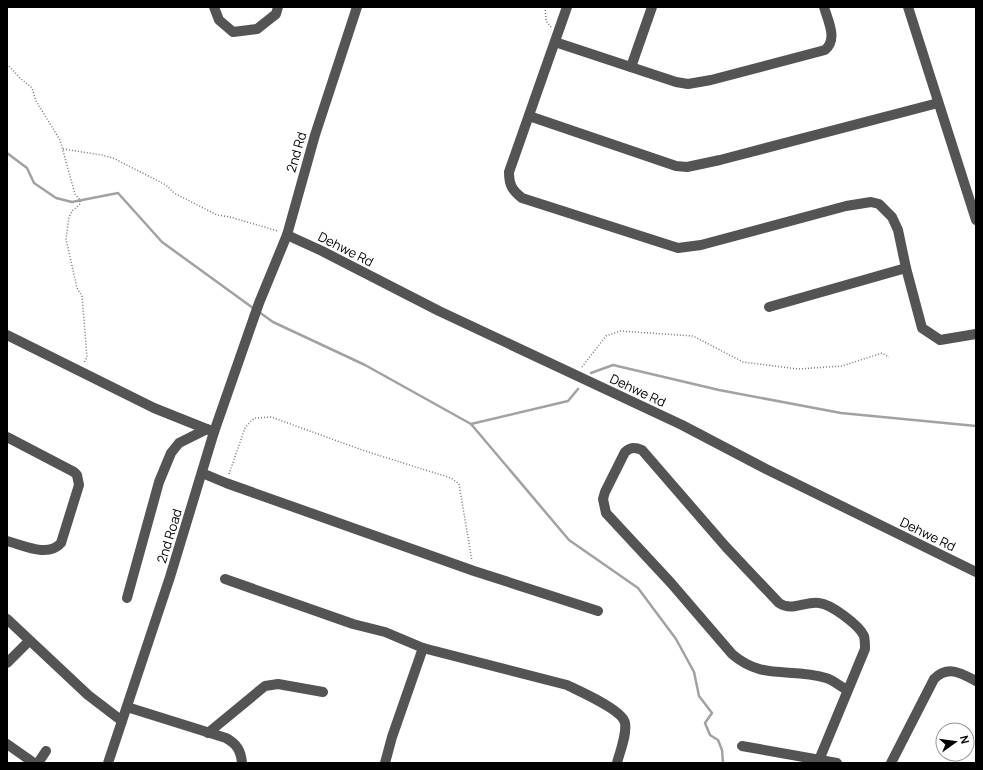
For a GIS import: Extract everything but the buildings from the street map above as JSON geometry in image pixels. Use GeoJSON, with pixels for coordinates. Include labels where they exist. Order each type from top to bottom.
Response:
{"type":"FeatureCollection","features":[{"type":"Feature","properties":{"kind":"street"},"geometry":{"type":"LineString","coordinates":[[214,7],[219,20],[233,32],[257,29],[276,14],[278,7]]}},
{"type":"Feature","properties":{"kind":"street","name":"2nd Rd"},"geometry":{"type":"LineString","coordinates":[[255,316],[287,235],[315,135],[357,7]]}},
{"type":"Feature","properties":{"kind":"street"},"geometry":{"type":"LineString","coordinates":[[566,7],[509,172],[509,182],[513,192],[522,198],[678,248],[690,248],[846,206],[871,202],[883,207],[892,217],[898,230],[906,268],[922,328],[940,340],[976,334]]}},
{"type":"Feature","properties":{"kind":"street"},"geometry":{"type":"LineString","coordinates":[[631,68],[652,7]]}},
{"type":"Feature","properties":{"kind":"street"},"geometry":{"type":"LineString","coordinates":[[555,42],[676,82],[698,83],[825,50],[829,46],[832,33],[824,7]]}},
{"type":"Feature","properties":{"kind":"street"},"geometry":{"type":"LineString","coordinates":[[908,7],[976,220]]}},
{"type":"Feature","properties":{"kind":"street"},"geometry":{"type":"LineString","coordinates":[[529,116],[676,166],[687,167],[720,160],[938,103]]}},
{"type":"Feature","properties":{"kind":"street","name":"Dehwe Rd"},"geometry":{"type":"LineString","coordinates":[[287,235],[322,251],[439,311],[682,425],[766,469],[976,572]]}},
{"type":"Feature","properties":{"kind":"street"},"geometry":{"type":"LineString","coordinates":[[769,307],[906,268]]}},
{"type":"Feature","properties":{"kind":"street","name":"2nd Road"},"geometry":{"type":"LineString","coordinates":[[108,763],[170,577],[202,473],[211,431],[255,316]]}},
{"type":"Feature","properties":{"kind":"street"},"geometry":{"type":"LineString","coordinates":[[8,337],[81,370],[154,408],[211,431]]}},
{"type":"Feature","properties":{"kind":"street"},"geometry":{"type":"LineString","coordinates":[[127,598],[159,482],[171,453],[179,443],[211,431]]}},
{"type":"Feature","properties":{"kind":"street"},"geometry":{"type":"LineString","coordinates":[[7,437],[74,472],[77,474],[79,485],[61,543],[56,548],[45,551],[7,542]]}},
{"type":"Feature","properties":{"kind":"street"},"geometry":{"type":"LineString","coordinates":[[819,760],[865,649],[864,636],[857,626],[832,608],[820,603],[787,607],[779,603],[726,547],[642,450],[630,448],[625,452],[603,498],[606,513],[657,567],[732,654],[749,667],[766,671],[826,678],[847,690]]}},
{"type":"Feature","properties":{"kind":"street"},"geometry":{"type":"LineString","coordinates":[[202,473],[226,483],[474,571],[598,611]]}},
{"type":"Feature","properties":{"kind":"street"},"geometry":{"type":"LineString","coordinates":[[225,579],[353,624],[386,632],[423,648],[566,686],[615,709],[621,714],[625,721],[626,728],[617,763]]}},
{"type":"Feature","properties":{"kind":"street"},"geometry":{"type":"LineString","coordinates":[[7,619],[88,695],[122,721]]}},
{"type":"Feature","properties":{"kind":"street"},"geometry":{"type":"LineString","coordinates":[[7,663],[29,640]]}},
{"type":"Feature","properties":{"kind":"street"},"geometry":{"type":"LineString","coordinates":[[385,763],[392,737],[423,648]]}},
{"type":"Feature","properties":{"kind":"street"},"geometry":{"type":"LineString","coordinates":[[890,763],[938,674],[951,670],[961,673],[976,681]]}},
{"type":"Feature","properties":{"kind":"street"},"geometry":{"type":"LineString","coordinates":[[208,733],[265,686],[278,684],[323,692]]}},
{"type":"Feature","properties":{"kind":"street"},"geometry":{"type":"LineString","coordinates":[[127,707],[233,742],[239,748],[242,763]]}},
{"type":"Feature","properties":{"kind":"street"},"geometry":{"type":"LineString","coordinates":[[7,744],[34,763]]}},
{"type":"Feature","properties":{"kind":"street"},"geometry":{"type":"LineString","coordinates":[[742,746],[837,763]]}},
{"type":"Feature","properties":{"kind":"street"},"geometry":{"type":"LineString","coordinates":[[38,763],[46,751]]}},
{"type":"Feature","properties":{"kind":"path"},"geometry":{"type":"LineString","coordinates":[[545,7],[549,26],[558,30]]}},
{"type":"Feature","properties":{"kind":"path"},"geometry":{"type":"LineString","coordinates":[[7,64],[32,88],[36,101],[60,140],[75,194],[80,200],[80,204],[72,211],[69,217],[66,239],[77,288],[82,296],[87,357],[81,370]]}},
{"type":"Feature","properties":{"kind":"path"},"geometry":{"type":"LineString","coordinates":[[63,150],[102,155],[113,158],[145,176],[166,185],[174,193],[217,215],[262,225],[287,235]]}},
{"type":"Feature","properties":{"kind":"path"},"geometry":{"type":"LineString","coordinates":[[576,375],[606,336],[620,331],[693,336],[743,362],[798,368],[842,366],[882,353],[889,357]]}},
{"type":"Feature","properties":{"kind":"path"},"geometry":{"type":"LineString","coordinates":[[226,483],[245,428],[255,418],[266,416],[315,431],[365,451],[451,478],[459,484],[474,571]]}},
{"type":"Feature","properties":{"kind":"waterway"},"geometry":{"type":"LineString","coordinates":[[7,153],[27,168],[34,183],[56,198],[72,202],[118,193],[162,242],[253,308]]}},
{"type":"Feature","properties":{"kind":"waterway"},"geometry":{"type":"LineString","coordinates":[[259,312],[273,322],[365,365],[471,424],[569,540],[638,588],[676,639],[694,672],[699,696],[712,713],[705,723],[710,735],[718,740],[722,750],[723,763]]}},
{"type":"Feature","properties":{"kind":"waterway"},"geometry":{"type":"LineString","coordinates":[[591,373],[613,365],[719,390],[841,413],[976,426]]}},
{"type":"Feature","properties":{"kind":"waterway"},"geometry":{"type":"LineString","coordinates":[[471,424],[568,401],[578,389]]}}]}
